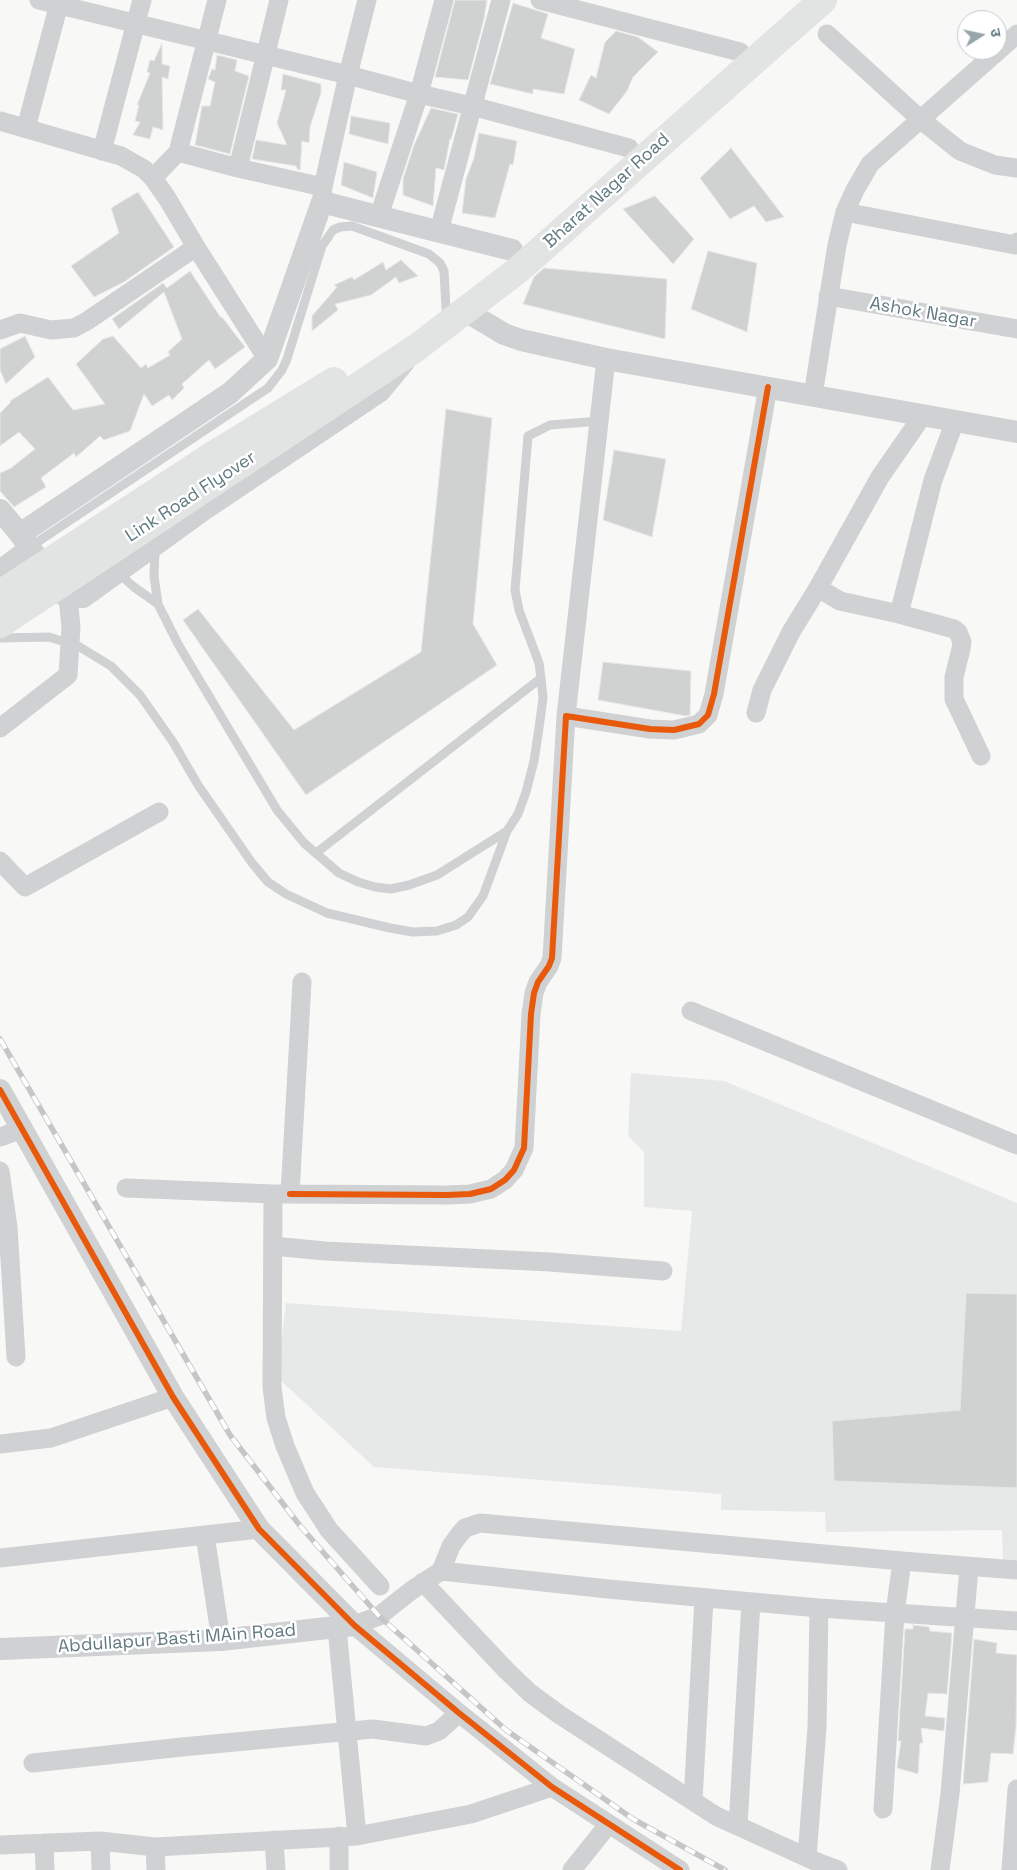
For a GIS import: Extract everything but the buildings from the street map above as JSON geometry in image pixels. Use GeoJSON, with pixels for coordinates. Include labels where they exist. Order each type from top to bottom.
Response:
{"type":"FeatureCollection","features":[{"type":"Feature","properties":{"kind":"main road","name":"Bharat Nagar Road"},"geometry":{"type":"LineString","coordinates":[[378,364],[416,348],[512,250],[800,0]]}},
{"type":"Feature","properties":{"kind":"main road","name":"Bharat Nagar Road"},"geometry":{"type":"LineString","coordinates":[[378,364],[455,309],[518,270],[823,0]]}},
{"type":"Feature","properties":{"kind":"main road","name":"Link Road Flyover"},"geometry":{"type":"LineString","coordinates":[[0,594],[210,457],[378,364]]}},
{"type":"Feature","properties":{"kind":"main road","name":"Link Road Flyover"},"geometry":{"type":"LineString","coordinates":[[0,624],[378,364]]}},
{"type":"Feature","properties":{"kind":"street"},"geometry":{"type":"LineString","coordinates":[[39,0],[60,2],[136,24],[472,106],[630,148]]}},
{"type":"Feature","properties":{"kind":"street"},"geometry":{"type":"LineString","coordinates":[[102,151],[142,0]]}},
{"type":"Feature","properties":{"kind":"street"},"geometry":{"type":"LineString","coordinates":[[153,178],[178,152],[217,0]]}},
{"type":"Feature","properties":{"kind":"street"},"geometry":{"type":"LineString","coordinates":[[238,168],[279,0]]}},
{"type":"Feature","properties":{"kind":"street"},"geometry":{"type":"LineString","coordinates":[[0,569],[25,541],[230,394],[267,359],[322,195],[348,75],[367,0]]}},
{"type":"Feature","properties":{"kind":"street"},"geometry":{"type":"LineString","coordinates":[[379,216],[419,94],[444,0]]}},
{"type":"Feature","properties":{"kind":"street"},"geometry":{"type":"LineString","coordinates":[[439,231],[501,0]]}},
{"type":"Feature","properties":{"kind":"street"},"geometry":{"type":"LineString","coordinates":[[540,0],[740,52]]}},
{"type":"Feature","properties":{"kind":"street"},"geometry":{"type":"LineString","coordinates":[[26,128],[60,2]]}},
{"type":"Feature","properties":{"kind":"street"},"geometry":{"type":"LineString","coordinates":[[827,34],[920,119],[960,152],[996,165],[1017,168]]}},
{"type":"Feature","properties":{"kind":"street"},"geometry":{"type":"LineString","coordinates":[[813,395],[828,296],[845,212],[870,164],[1017,34]]}},
{"type":"Feature","properties":{"kind":"street"},"geometry":{"type":"LineString","coordinates":[[0,121],[121,156],[144,169],[153,178],[267,359]]}},
{"type":"Feature","properties":{"kind":"street"},"geometry":{"type":"LineString","coordinates":[[178,152],[238,168],[322,195],[379,216],[512,250]]}},
{"type":"Feature","properties":{"kind":"street"},"geometry":{"type":"LineString","coordinates":[[845,212],[1016,244]]}},
{"type":"Feature","properties":{"kind":"street"},"geometry":{"type":"LineString","coordinates":[[0,330],[20,323],[59,331],[74,328],[87,322],[196,247]]}},
{"type":"Feature","properties":{"kind":"street","name":"Ashok Nagar"},"geometry":{"type":"LineString","coordinates":[[828,296],[1017,329]]}},
{"type":"Feature","properties":{"kind":"street"},"geometry":{"type":"LineString","coordinates":[[455,309],[504,334],[522,340],[606,359],[1017,432]]}},
{"type":"Feature","properties":{"kind":"street"},"geometry":{"type":"LineString","coordinates":[[68,598],[83,597],[203,510],[380,392],[416,348]]}},
{"type":"Feature","properties":{"kind":"street"},"geometry":{"type":"LineString","coordinates":[[126,1188],[281,1194],[470,1194],[491,1188],[505,1180],[514,1170],[524,1148],[532,1007],[538,982],[552,958],[566,716],[606,359]]}},
{"type":"Feature","properties":{"kind":"street"},"geometry":{"type":"LineString","coordinates":[[566,716],[650,729],[674,730],[699,724],[708,715],[714,694],[768,387]]}},
{"type":"Feature","properties":{"kind":"street"},"geometry":{"type":"LineString","coordinates":[[756,713],[762,690],[791,632],[818,588],[880,477],[923,415]]}},
{"type":"Feature","properties":{"kind":"street"},"geometry":{"type":"LineString","coordinates":[[899,614],[933,480],[955,421]]}},
{"type":"Feature","properties":{"kind":"street"},"geometry":{"type":"LineString","coordinates":[[0,510],[68,598],[71,627],[68,675],[0,728]]}},
{"type":"Feature","properties":{"kind":"street"},"geometry":{"type":"LineString","coordinates":[[818,588],[840,601],[899,614],[954,629],[958,632],[962,642],[954,677],[954,698],[981,756]]}},
{"type":"Feature","properties":{"kind":"street"},"geometry":{"type":"LineString","coordinates":[[0,860],[25,887],[159,812]]}},
{"type":"Feature","properties":{"kind":"street"},"geometry":{"type":"LineString","coordinates":[[302,982],[281,1194],[273,1246],[272,1387],[276,1418],[285,1446],[305,1493],[329,1530],[380,1586]]}},
{"type":"Feature","properties":{"kind":"street"},"geometry":{"type":"LineString","coordinates":[[691,1011],[1017,1145]]}},
{"type":"Feature","properties":{"kind":"street"},"geometry":{"type":"LineString","coordinates":[[0,1090],[173,1397],[259,1529],[345,1626],[552,1787],[680,1870]]}},
{"type":"Feature","properties":{"kind":"street"},"geometry":{"type":"LineString","coordinates":[[0,1138],[22,1129]]}},
{"type":"Feature","properties":{"kind":"street"},"geometry":{"type":"LineString","coordinates":[[0,1171],[8,1227],[16,1357]]}},
{"type":"Feature","properties":{"kind":"street"},"geometry":{"type":"LineString","coordinates":[[273,1246],[326,1252],[550,1262],[662,1271]]}},
{"type":"Feature","properties":{"kind":"street"},"geometry":{"type":"LineString","coordinates":[[0,1444],[51,1438],[173,1397]]}},
{"type":"Feature","properties":{"kind":"street"},"geometry":{"type":"LineString","coordinates":[[345,1626],[379,1616],[423,1582],[441,1571],[459,1535],[465,1528],[480,1522],[902,1562],[1017,1570]]}},
{"type":"Feature","properties":{"kind":"street"},"geometry":{"type":"LineString","coordinates":[[0,1558],[259,1529]]}},
{"type":"Feature","properties":{"kind":"street"},"geometry":{"type":"LineString","coordinates":[[205,1535],[221,1640]]}},
{"type":"Feature","properties":{"kind":"street"},"geometry":{"type":"LineString","coordinates":[[883,1809],[895,1613],[902,1562]]}},
{"type":"Feature","properties":{"kind":"street"},"geometry":{"type":"LineString","coordinates":[[940,1870],[950,1794],[969,1567]]}},
{"type":"Feature","properties":{"kind":"street"},"geometry":{"type":"LineString","coordinates":[[441,1571],[608,1590],[820,1608],[1017,1621]]}},
{"type":"Feature","properties":{"kind":"street"},"geometry":{"type":"LineString","coordinates":[[423,1582],[530,1693],[716,1816],[838,1870]]}},
{"type":"Feature","properties":{"kind":"street"},"geometry":{"type":"LineString","coordinates":[[693,1801],[704,1598]]}},
{"type":"Feature","properties":{"kind":"street"},"geometry":{"type":"LineString","coordinates":[[738,1826],[751,1602]]}},
{"type":"Feature","properties":{"kind":"street"},"geometry":{"type":"LineString","coordinates":[[807,1857],[817,1728],[820,1608]]}},
{"type":"Feature","properties":{"kind":"street"},"geometry":{"type":"LineString","coordinates":[[339,1870],[348,1836],[345,1626]]}},
{"type":"Feature","properties":{"kind":"street","name":"Abdullapur Basti MAin Road"},"geometry":{"type":"LineString","coordinates":[[0,1650],[221,1640],[345,1626]]}},
{"type":"Feature","properties":{"kind":"street"},"geometry":{"type":"LineString","coordinates":[[33,1763],[373,1729],[426,1736],[439,1731],[459,1713]]}},
{"type":"Feature","properties":{"kind":"street"},"geometry":{"type":"LineString","coordinates":[[0,1845],[100,1841],[155,1847],[348,1836],[471,1814],[552,1787]]}},
{"type":"Feature","properties":{"kind":"street"},"geometry":{"type":"LineString","coordinates":[[1012,1870],[1017,1789]]}},
{"type":"Feature","properties":{"kind":"street"},"geometry":{"type":"LineString","coordinates":[[572,1870],[608,1825]]}},
{"type":"Feature","properties":{"kind":"street"},"geometry":{"type":"LineString","coordinates":[[274,1840],[276,1870]]}},
{"type":"Feature","properties":{"kind":"street"},"geometry":{"type":"LineString","coordinates":[[100,1841],[101,1870]]}},
{"type":"Feature","properties":{"kind":"street"},"geometry":{"type":"LineString","coordinates":[[44,1843],[45,1870]]}},
{"type":"Feature","properties":{"kind":"street"},"geometry":{"type":"LineString","coordinates":[[155,1847],[156,1870]]}},
{"type":"Feature","properties":{"kind":"lane"},"geometry":{"type":"LineString","coordinates":[[25,541],[79,524],[268,388],[277,378],[287,359],[322,246],[333,230],[352,226],[429,254],[438,261],[444,271],[455,309]]}},
{"type":"Feature","properties":{"kind":"lane"},"geometry":{"type":"LineString","coordinates":[[0,638],[49,637],[78,646],[110,666],[140,695],[173,742],[198,785],[252,863],[268,882],[286,894],[327,913],[390,928],[412,932],[437,931],[456,925],[468,917],[483,896],[507,830],[518,814],[534,761],[543,698],[541,678],[536,657],[519,610],[515,590],[528,436],[550,425],[600,421]]}},
{"type":"Feature","properties":{"kind":"lane"},"geometry":{"type":"LineString","coordinates":[[79,524],[117,573],[158,604]]}},
{"type":"Feature","properties":{"kind":"lane"},"geometry":{"type":"LineString","coordinates":[[156,545],[154,576],[158,604],[178,644],[277,810],[304,843],[340,873],[358,882],[375,887],[391,889],[409,885],[437,875],[507,830]]}},
{"type":"Feature","properties":{"kind":"lane"},"geometry":{"type":"LineString","coordinates":[[316,853],[541,678]]}},
{"type":"Feature","properties":{"kind":"shaded area"},"geometry":{"type":"Polygon","coordinates":[[[631,1073],[724,1081],[1017,1203],[1017,1563],[1003,1563],[1002,1530],[826,1532],[825,1512],[721,1510],[721,1494],[374,1467],[277,1377],[286,1303],[681,1331],[692,1211],[644,1207],[644,1152],[628,1136],[631,1073]]]}},
{"type":"Feature","properties":{"kind":"railway"},"geometry":{"type":"LineString","coordinates":[[0,1039],[230,1435],[301,1527],[379,1616],[506,1730],[633,1819],[725,1870]]}},
{"type":"Feature","properties":{"kind":"cycle path"},"geometry":{"type":"LineString","coordinates":[[290,1194],[470,1194],[491,1189],[505,1180],[514,1170],[524,1148],[531,1014],[534,993],[552,958],[566,716],[650,729],[674,730],[699,724],[708,715],[714,694],[768,387]]}},
{"type":"Feature","properties":{"kind":"cycle path"},"geometry":{"type":"LineString","coordinates":[[0,1090],[173,1397],[259,1529],[354,1625],[459,1713],[552,1787],[680,1870]]}}]}
